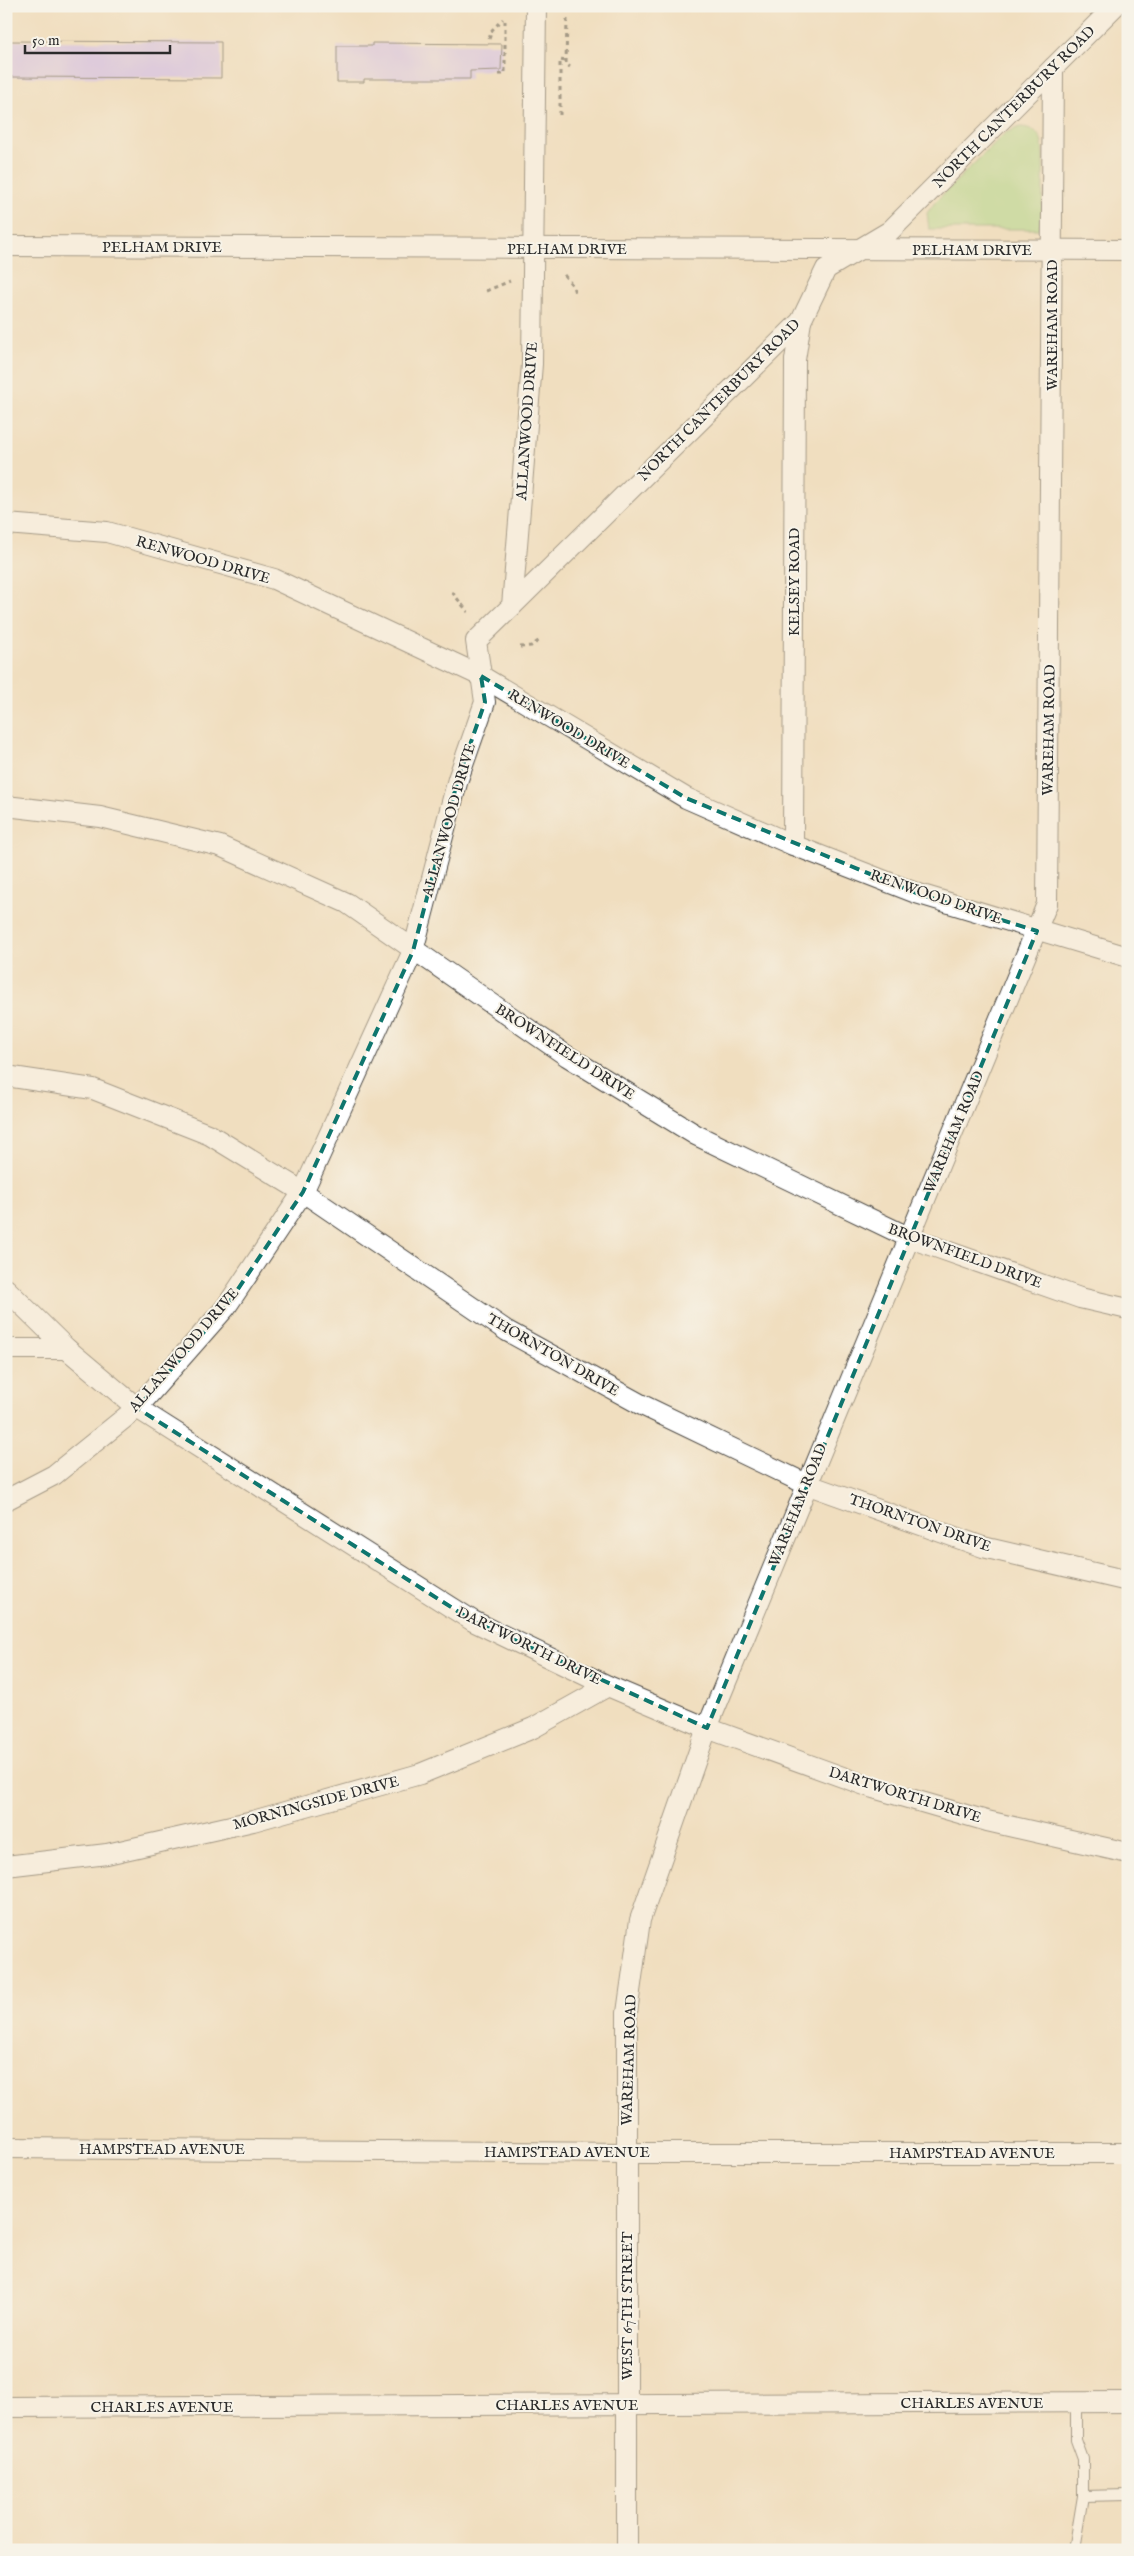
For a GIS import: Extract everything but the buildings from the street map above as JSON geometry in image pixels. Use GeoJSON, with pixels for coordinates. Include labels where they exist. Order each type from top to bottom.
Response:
{"type":"FeatureCollection","features":[{"type":"Feature","properties":{"kind":"street","name":"ALLANWOOD DRIVE"},"geometry":{"type":"LineString","coordinates":[[6,1500],[54,1476],[137,1408],[226,1306],[303,1192],[413,951],[458,779],[485,702],[476,641],[512,606],[532,364],[536,6]]}},
{"type":"Feature","properties":{"kind":"street","name":"NORTH CANTERBURY ROAD"},"geometry":{"type":"LineString","coordinates":[[512,606],[801,320],[826,270],[890,231],[1115,6]]}},
{"type":"Feature","properties":{"kind":"street","name":"WAREHAM ROAD"},"geometry":{"type":"LineString","coordinates":[[627,2153],[627,2013],[640,1920],[707,1728],[806,1484],[910,1238],[1047,904],[1053,68]]}},
{"type":"Feature","properties":{"kind":"street","name":"PELHAM DRIVE"},"geometry":{"type":"LineString","coordinates":[[6,246],[1128,250]]}},
{"type":"Feature","properties":{"kind":"street","name":"KELSEY ROAD"},"geometry":{"type":"LineString","coordinates":[[793,844],[796,360],[801,320]]}},
{"type":"Feature","properties":{"kind":"street","name":"RENWOOD DRIVE"},"geometry":{"type":"LineString","coordinates":[[6,524],[107,532],[274,579],[481,676],[686,798],[793,844],[916,893],[1128,957]]}},
{"type":"Feature","properties":{"kind":"street","name":"BROWNFIELD DRIVE"},"geometry":{"type":"LineString","coordinates":[[6,806],[100,817],[220,846],[347,903],[413,951],[566,1056],[696,1135],[910,1238],[1080,1298],[1128,1309]]}},
{"type":"Feature","properties":{"kind":"street","name":"THORNTON DRIVE"},"geometry":{"type":"LineString","coordinates":[[6,1076],[93,1089],[210,1135],[303,1192],[507,1331],[640,1404],[806,1484],[983,1547],[1128,1581]]}},
{"type":"Feature","properties":{"kind":"street","name":"DARTWORTH DRIVE"},"geometry":{"type":"LineString","coordinates":[[6,1289],[67,1349],[137,1408],[473,1622],[608,1686],[707,1728],[883,1790],[987,1821],[1128,1853]]}},
{"type":"Feature","properties":{"kind":"street"},"geometry":{"type":"LineString","coordinates":[[6,1349],[67,1349]]}},
{"type":"Feature","properties":{"kind":"street","name":"MORNINGSIDE DRIVE"},"geometry":{"type":"LineString","coordinates":[[6,1866],[107,1854],[254,1821],[420,1774],[533,1728],[608,1686]]}},
{"type":"Feature","properties":{"kind":"street","name":"HAMPSTEAD AVENUE"},"geometry":{"type":"LineString","coordinates":[[6,2148],[627,2153],[1128,2153]]}},
{"type":"Feature","properties":{"kind":"street","name":"WEST 67TH STREET"},"geometry":{"type":"LineString","coordinates":[[626,2550],[627,2153]]}},
{"type":"Feature","properties":{"kind":"street","name":"CHARLES AVENUE"},"geometry":{"type":"LineString","coordinates":[[6,2408],[1128,2402]]}},
{"type":"Feature","properties":{"kind":"lane"},"geometry":{"type":"LineString","coordinates":[[1074,2550],[1084,2496],[1083,2459],[1076,2440],[1076,2402]]}},
{"type":"Feature","properties":{"kind":"lane"},"geometry":{"type":"LineString","coordinates":[[1084,2496],[1128,2495]]}},
{"type":"Feature","properties":{"kind":"path"},"geometry":{"type":"LineString","coordinates":[[567,19],[566,64],[570,67]]}},
{"type":"Feature","properties":{"kind":"path"},"geometry":{"type":"LineString","coordinates":[[489,39],[492,30],[504,20],[505,74],[499,74]]}},
{"type":"Feature","properties":{"kind":"path"},"geometry":{"type":"LineString","coordinates":[[560,115],[560,60],[566,61]]}},
{"type":"Feature","properties":{"kind":"path"},"geometry":{"type":"LineString","coordinates":[[564,275],[573,286],[575,293]]}},
{"type":"Feature","properties":{"kind":"path"},"geometry":{"type":"LineString","coordinates":[[486,291],[494,290],[510,281]]}},
{"type":"Feature","properties":{"kind":"path"},"geometry":{"type":"LineString","coordinates":[[452,592],[468,612]]}},
{"type":"Feature","properties":{"kind":"path"},"geometry":{"type":"LineString","coordinates":[[520,647],[531,646],[540,640]]}},
{"type":"Feature","properties":{"kind":"highlighted area"},"geometry":{"type":"Polygon","coordinates":[[[481,676],[686,798],[916,893],[1037,931],[707,1728],[473,1621],[137,1408],[226,1307],[303,1192],[413,951],[458,779],[485,702],[481,676]]]}},
{"type":"Feature","properties":{"kind":"green space"},"geometry":{"type":"Polygon","coordinates":[[[1020,127],[1029,128],[1034,131],[1040,137],[1042,143],[1042,218],[1039,229],[929,229],[927,213],[936,201],[1005,133],[1020,127]]]}}]}
